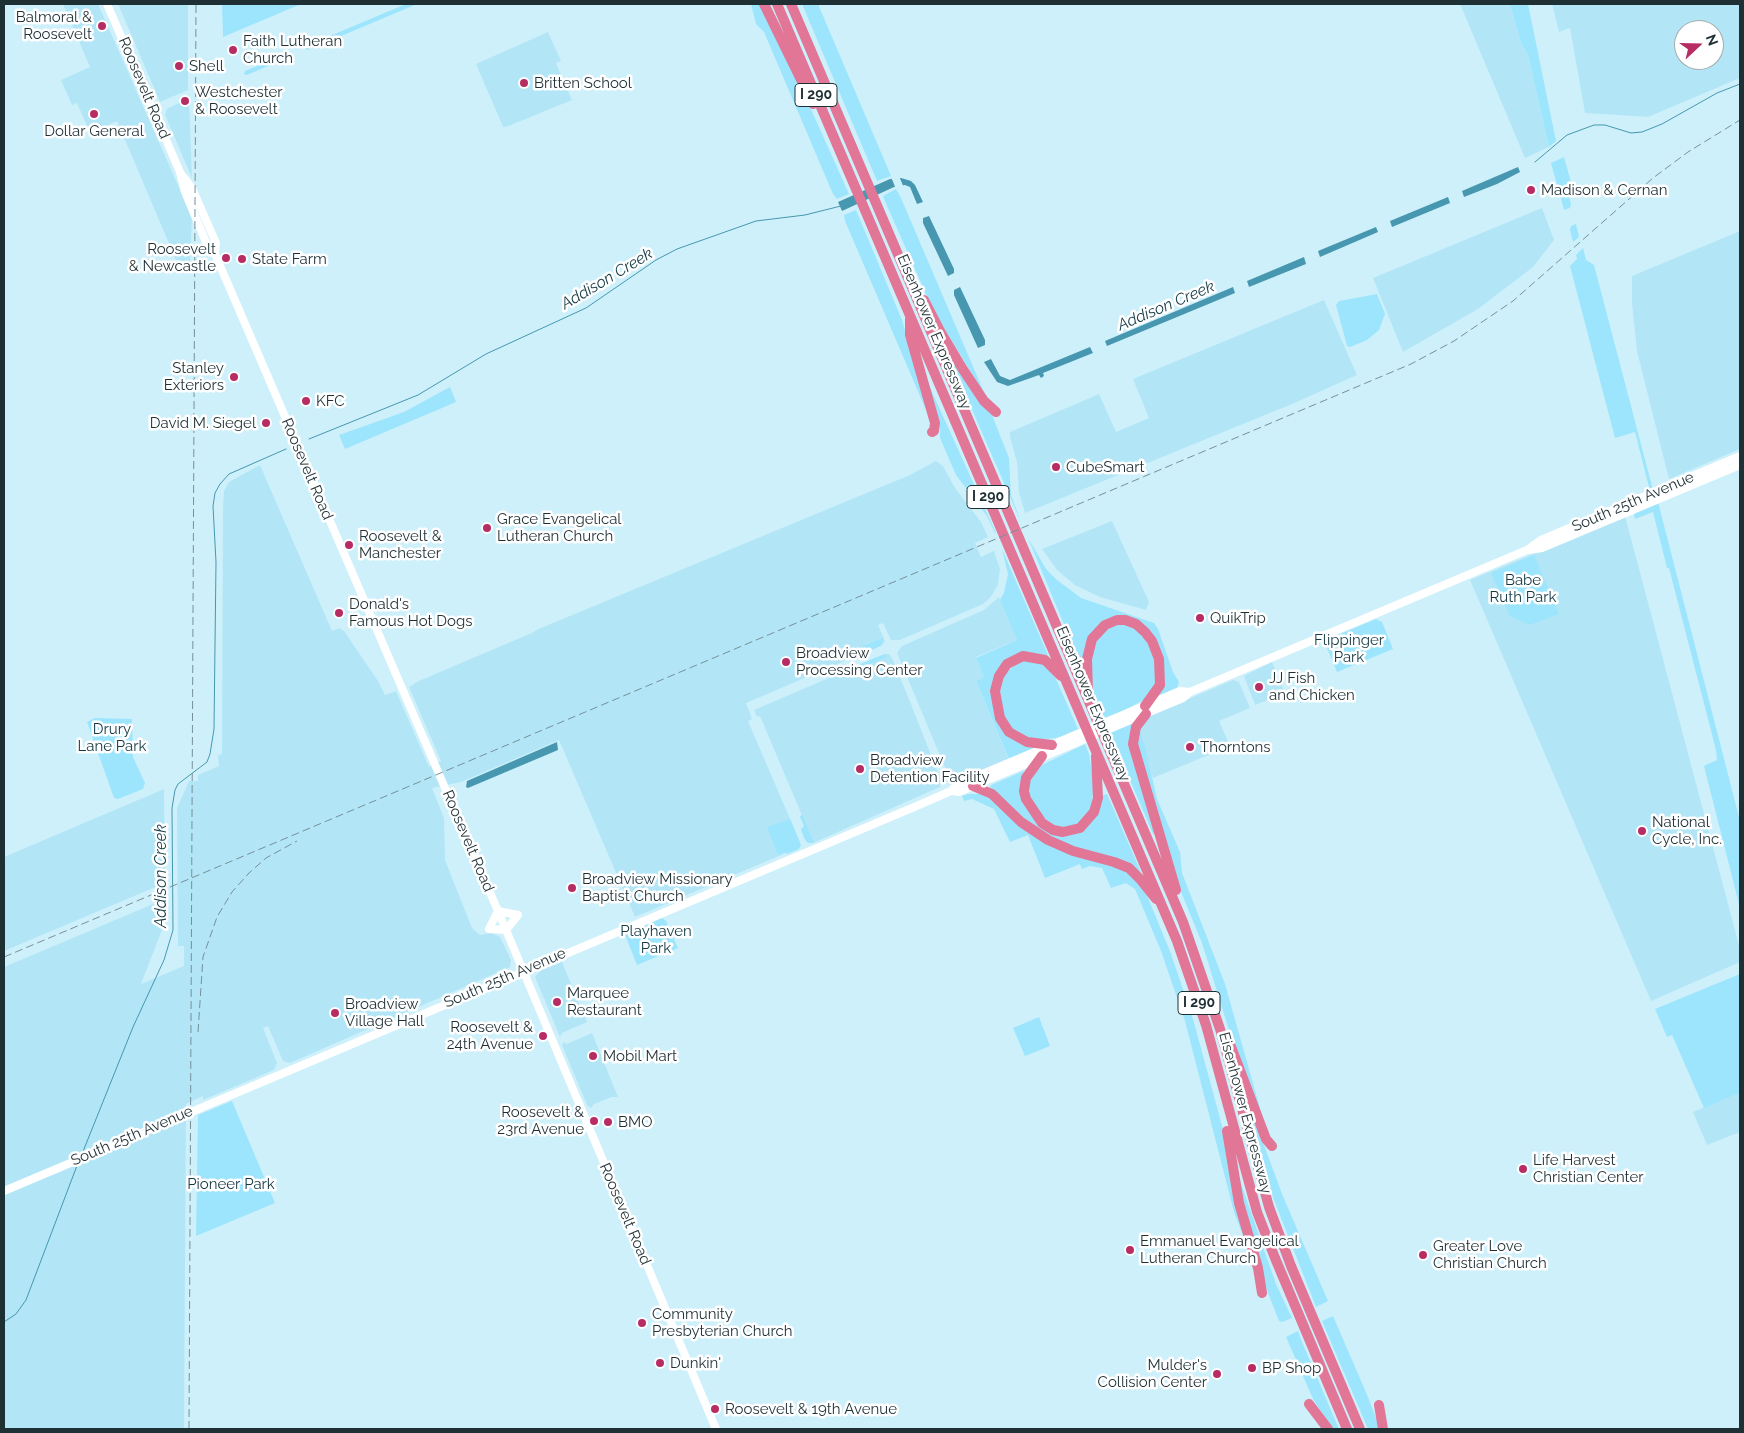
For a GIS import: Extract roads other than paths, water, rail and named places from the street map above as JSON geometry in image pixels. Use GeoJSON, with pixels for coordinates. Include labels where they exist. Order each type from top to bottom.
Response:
{"type":"FeatureCollection","features":[{"type":"Feature","properties":{"kind":"highway"},"geometry":{"type":"LineString","coordinates":[[764,4],[831,146],[843,158]]}},
{"type":"Feature","properties":{"kind":"highway","name":"Eisenhower Expressway"},"geometry":{"type":"LineString","coordinates":[[777,4],[1163,907],[1198,1000],[1258,1212],[1274,1258],[1347,1429]]}},
{"type":"Feature","properties":{"kind":"highway","name":"Eisenhower Expressway"},"geometry":{"type":"LineString","coordinates":[[790,4],[1183,922],[1220,1029],[1269,1207],[1291,1266],[1360,1429]]}},
{"type":"Feature","properties":{"kind":"highway"},"geometry":{"type":"LineString","coordinates":[[907,275],[922,295],[940,332],[962,368],[984,401],[996,412]]}},
{"type":"Feature","properties":{"kind":"highway"},"geometry":{"type":"LineString","coordinates":[[910,313],[910,336],[935,423],[934,431],[932,432]]}},
{"type":"Feature","properties":{"kind":"highway"},"geometry":{"type":"LineString","coordinates":[[1088,700],[1087,659],[1092,639],[1105,625],[1117,620],[1125,620],[1136,624],[1145,632],[1155,646],[1160,658],[1160,684],[1136,727],[1133,744],[1182,905],[1183,922]]}},
{"type":"Feature","properties":{"kind":"highway"},"geometry":{"type":"LineString","coordinates":[[1052,745],[1021,740],[1009,732],[997,710],[997,684],[1007,664],[1018,657],[1029,655],[1045,660],[1066,681]]}},
{"type":"Feature","properties":{"kind":"highway"},"geometry":{"type":"LineString","coordinates":[[1042,756],[1026,778],[1024,791],[1026,799],[1042,823],[1053,830],[1068,832],[1085,825],[1091,818],[1096,806],[1098,790],[1096,750]]}},
{"type":"Feature","properties":{"kind":"highway"},"geometry":{"type":"LineString","coordinates":[[973,786],[992,794],[1021,822],[1048,840],[1073,851],[1129,868],[1163,907]]}},
{"type":"Feature","properties":{"kind":"highway"},"geometry":{"type":"LineString","coordinates":[[1220,1029],[1230,1045],[1266,1140],[1272,1146]]}},
{"type":"Feature","properties":{"kind":"highway"},"geometry":{"type":"LineString","coordinates":[[1226,1101],[1224,1116],[1236,1188],[1262,1293]]}},
{"type":"Feature","properties":{"kind":"highway"},"geometry":{"type":"LineString","coordinates":[[1309,1404],[1328,1429]]}},
{"type":"Feature","properties":{"kind":"highway"},"geometry":{"type":"LineString","coordinates":[[1379,1405],[1383,1429]]}},
{"type":"Feature","properties":{"kind":"main road","name":"Roosevelt Road"},"geometry":{"type":"LineString","coordinates":[[108,4],[180,172],[185,192],[208,247],[215,254],[468,841],[716,1429]]}},
{"type":"Feature","properties":{"kind":"main road","name":"South 25th Avenue"},"geometry":{"type":"LineString","coordinates":[[951,790],[959,792],[1042,756],[1070,741],[1145,710],[1180,691],[1190,692],[1527,550],[1542,548],[1740,459]]}},
{"type":"Feature","properties":{"kind":"main road","name":"South 25th Avenue"},"geometry":{"type":"LineString","coordinates":[[4,1191],[104,1147],[951,790],[956,785],[1052,745],[1070,741]]}},
{"type":"Feature","properties":{"kind":"main road"},"geometry":{"type":"LineString","coordinates":[[498,911],[518,915],[506,930],[490,929],[498,911]]}},
{"type":"Feature","properties":{"kind":"waterway","name":"Addison Creek"},"geometry":{"type":"LineString","coordinates":[[1535,162],[1567,135],[1594,125],[1605,125],[1631,133],[1642,132],[1662,124],[1717,93],[1740,84]]}},
{"type":"Feature","properties":{"kind":"waterway","name":"Addison Creek"},"geometry":{"type":"LineString","coordinates":[[309,439],[418,395],[486,354],[586,308],[656,260],[677,249],[756,221],[805,215],[841,206]]}},
{"type":"Feature","properties":{"kind":"waterway","name":"Addison Creek"},"geometry":{"type":"LineString","coordinates":[[82,1154],[133,1027],[164,960],[173,930],[172,808],[175,790],[178,784],[207,762],[210,754],[214,729],[216,562],[213,506],[215,493],[229,474],[286,449]]}},
{"type":"Feature","properties":{"kind":"waterway","name":"Addison Creek"},"geometry":{"type":"LineString","coordinates":[[4,1322],[16,1314],[26,1300],[78,1163]]}},
{"type":"Feature","properties":{"kind":"railway"},"geometry":{"type":"LineString","coordinates":[[189,1429],[196,4]]}},
{"type":"Feature","properties":{"kind":"railway"},"geometry":{"type":"LineString","coordinates":[[4,957],[1411,364],[1454,341],[1513,301],[1653,178],[1688,152],[1740,120]]}},
{"type":"Feature","properties":{"kind":"railway"},"geometry":{"type":"LineString","coordinates":[[198,1032],[203,957],[217,917],[232,892],[249,873],[266,858],[297,841]]}},
{"type":"Feature","properties":{"kind":"place","name":"Balmoral & Roosevelt"},"geometry":{"type":"Point","coordinates":[102,26]}},
{"type":"Feature","properties":{"kind":"place","name":"Faith Lutheran Church"},"geometry":{"type":"Point","coordinates":[233,50]}},
{"type":"Feature","properties":{"kind":"place","name":"Shell"},"geometry":{"type":"Point","coordinates":[179,66]}},
{"type":"Feature","properties":{"kind":"place","name":"Britten School"},"geometry":{"type":"Point","coordinates":[524,83]}},
{"type":"Feature","properties":{"kind":"place","name":"Westchester & Roosevelt"},"geometry":{"type":"Point","coordinates":[185,101]}},
{"type":"Feature","properties":{"kind":"place","name":"Dollar General"},"geometry":{"type":"Point","coordinates":[94,114]}},
{"type":"Feature","properties":{"kind":"place","name":"Madison & Cernan"},"geometry":{"type":"Point","coordinates":[1531,190]}},
{"type":"Feature","properties":{"kind":"place","name":"Roosevelt & Newcastle"},"geometry":{"type":"Point","coordinates":[226,258]}},
{"type":"Feature","properties":{"kind":"place","name":"State Farm"},"geometry":{"type":"Point","coordinates":[242,259]}},
{"type":"Feature","properties":{"kind":"place","name":"Stanley Exteriors"},"geometry":{"type":"Point","coordinates":[234,377]}},
{"type":"Feature","properties":{"kind":"place","name":"KFC"},"geometry":{"type":"Point","coordinates":[306,401]}},
{"type":"Feature","properties":{"kind":"place","name":"David M. Siegel"},"geometry":{"type":"Point","coordinates":[266,423]}},
{"type":"Feature","properties":{"kind":"place","name":"CubeSmart"},"geometry":{"type":"Point","coordinates":[1056,467]}},
{"type":"Feature","properties":{"kind":"place","name":"Grace Evangelical Lutheran Church"},"geometry":{"type":"Point","coordinates":[487,528]}},
{"type":"Feature","properties":{"kind":"place","name":"Roosevelt & Manchester"},"geometry":{"type":"Point","coordinates":[349,545]}},
{"type":"Feature","properties":{"kind":"place","name":"Donald's Famous Hot Dogs"},"geometry":{"type":"Point","coordinates":[339,613]}},
{"type":"Feature","properties":{"kind":"place","name":"QuikTrip"},"geometry":{"type":"Point","coordinates":[1200,618]}},
{"type":"Feature","properties":{"kind":"place","name":"Broadview Processing Center"},"geometry":{"type":"Point","coordinates":[786,662]}},
{"type":"Feature","properties":{"kind":"place","name":"JJ Fish and Chicken"},"geometry":{"type":"Point","coordinates":[1259,687]}},
{"type":"Feature","properties":{"kind":"place","name":"Thorntons"},"geometry":{"type":"Point","coordinates":[1190,747]}},
{"type":"Feature","properties":{"kind":"place","name":"Broadview Detention Facility"},"geometry":{"type":"Point","coordinates":[860,769]}},
{"type":"Feature","properties":{"kind":"place","name":"National Cycle, Inc."},"geometry":{"type":"Point","coordinates":[1642,831]}},
{"type":"Feature","properties":{"kind":"place","name":"Broadview Missionary Baptist Church"},"geometry":{"type":"Point","coordinates":[572,888]}},
{"type":"Feature","properties":{"kind":"place","name":"Marquee Restaurant"},"geometry":{"type":"Point","coordinates":[557,1002]}},
{"type":"Feature","properties":{"kind":"place","name":"Broadview Village Hall"},"geometry":{"type":"Point","coordinates":[335,1013]}},
{"type":"Feature","properties":{"kind":"place","name":"Roosevelt & 24th Avenue"},"geometry":{"type":"Point","coordinates":[543,1036]}},
{"type":"Feature","properties":{"kind":"place","name":"Mobil Mart"},"geometry":{"type":"Point","coordinates":[593,1056]}},
{"type":"Feature","properties":{"kind":"place","name":"Roosevelt & 23rd Avenue"},"geometry":{"type":"Point","coordinates":[594,1121]}},
{"type":"Feature","properties":{"kind":"place","name":"BMO"},"geometry":{"type":"Point","coordinates":[608,1122]}},
{"type":"Feature","properties":{"kind":"place","name":"Life Harvest Christian Center"},"geometry":{"type":"Point","coordinates":[1523,1169]}},
{"type":"Feature","properties":{"kind":"place","name":"Emmanuel Evangelical Lutheran Church"},"geometry":{"type":"Point","coordinates":[1130,1250]}},
{"type":"Feature","properties":{"kind":"place","name":"Greater Love Christian Church"},"geometry":{"type":"Point","coordinates":[1423,1255]}},
{"type":"Feature","properties":{"kind":"place","name":"Community Presbyterian Church"},"geometry":{"type":"Point","coordinates":[642,1323]}},
{"type":"Feature","properties":{"kind":"place","name":"Dunkin'"},"geometry":{"type":"Point","coordinates":[660,1363]}},
{"type":"Feature","properties":{"kind":"place","name":"BP Shop"},"geometry":{"type":"Point","coordinates":[1252,1368]}},
{"type":"Feature","properties":{"kind":"place","name":"Mulder's Collision Center"},"geometry":{"type":"Point","coordinates":[1217,1374]}},
{"type":"Feature","properties":{"kind":"place","name":"Roosevelt & 19th Avenue"},"geometry":{"type":"Point","coordinates":[715,1409]}},
{"type":"Feature","properties":{"kind":"park label","name":"Babe Ruth Park"},"geometry":{"type":"Point","coordinates":[1523,588]}},
{"type":"Feature","properties":{"kind":"park label","name":"Flippinger Park"},"geometry":{"type":"Point","coordinates":[1349,648]}},
{"type":"Feature","properties":{"kind":"park label","name":"Drury Lane Park"},"geometry":{"type":"Point","coordinates":[112,738]}},
{"type":"Feature","properties":{"kind":"park label","name":"Playhaven Park"},"geometry":{"type":"Point","coordinates":[656,940]}},
{"type":"Feature","properties":{"kind":"park label","name":"Pioneer Park"},"geometry":{"type":"Point","coordinates":[231,1184]}}]}
